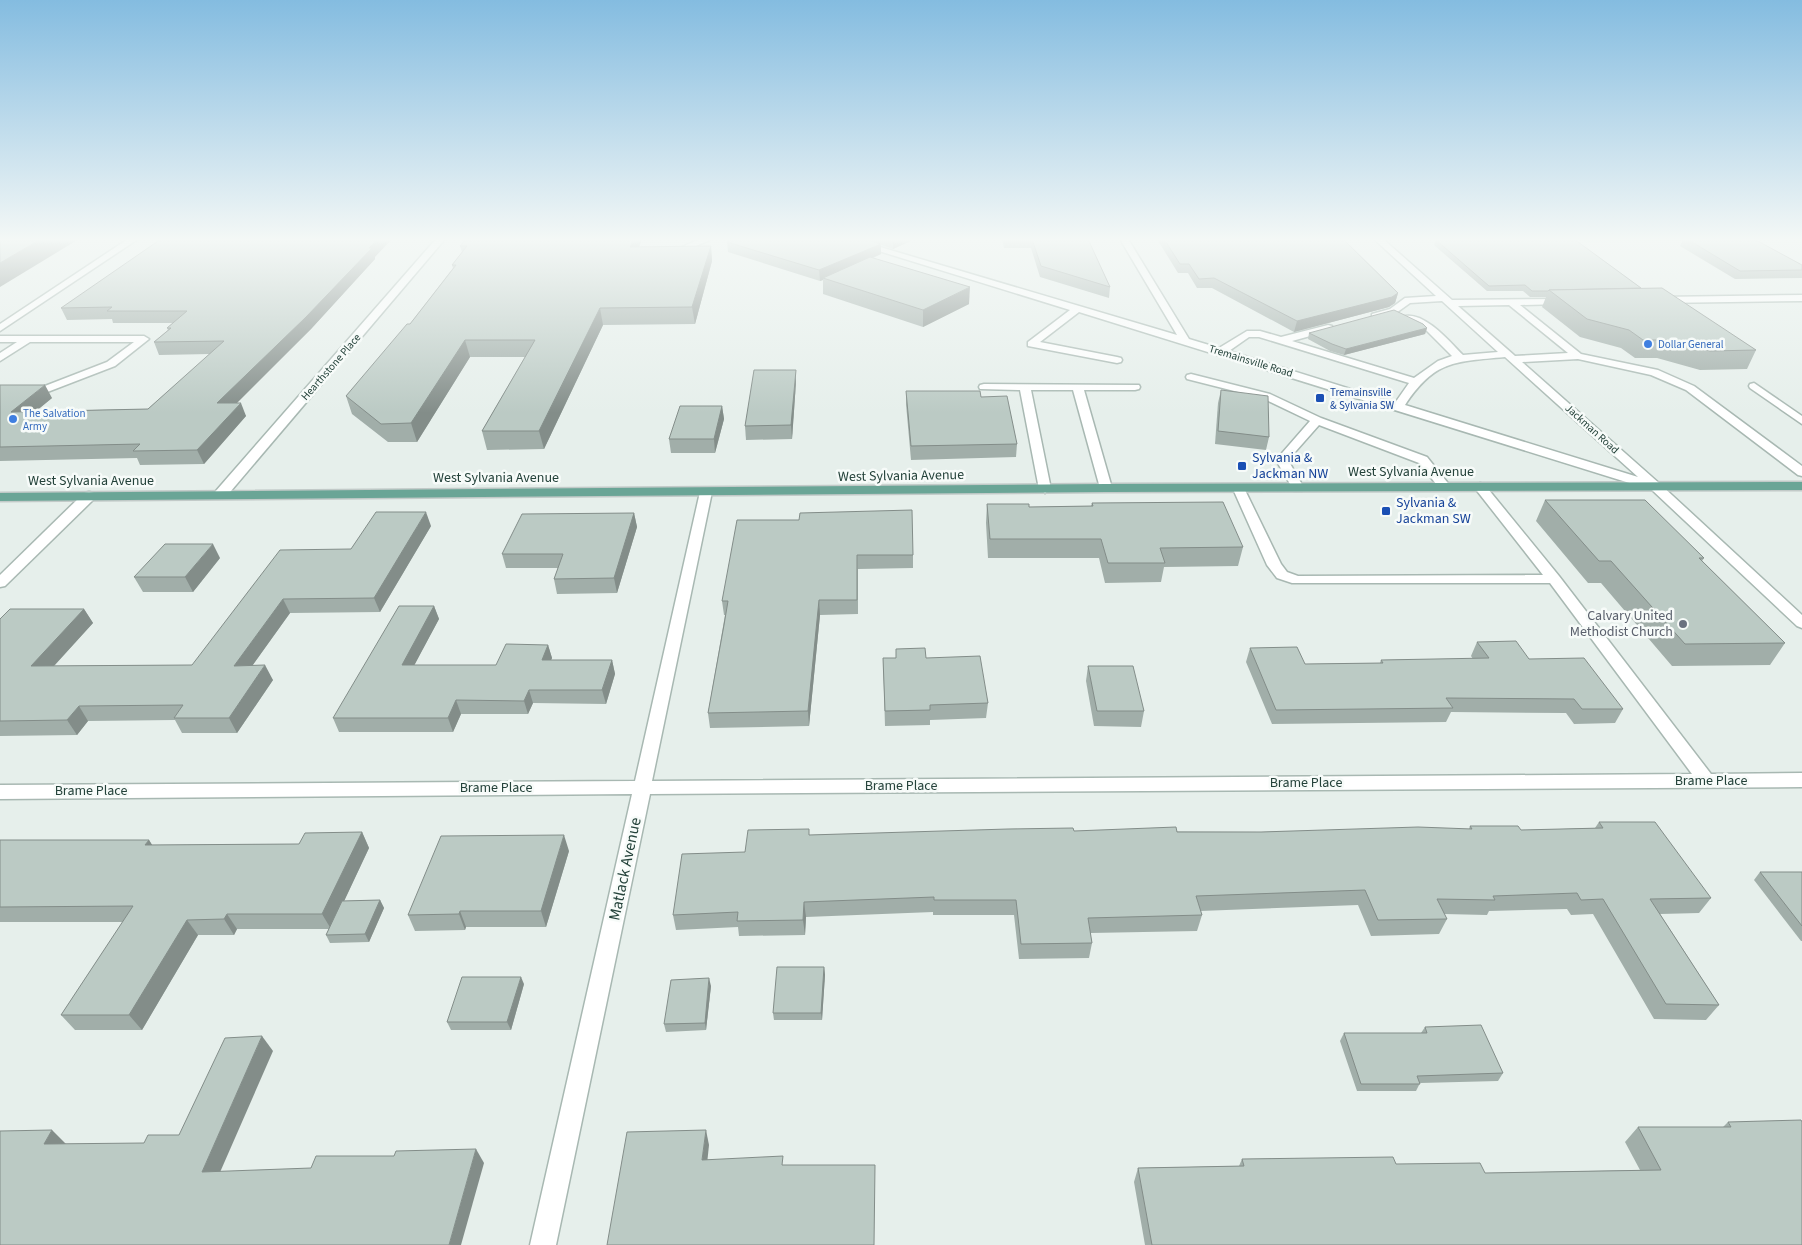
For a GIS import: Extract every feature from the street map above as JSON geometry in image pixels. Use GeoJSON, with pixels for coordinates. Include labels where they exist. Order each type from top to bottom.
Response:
{"type":"FeatureCollection","features":[{"type":"Feature","properties":{"kind":"main road","name":"West Sylvania Avenue"},"geometry":{"type":"LineString","coordinates":[[0,497],[1106,488],[1802,486]]}},
{"type":"Feature","properties":{"kind":"street"},"geometry":{"type":"LineString","coordinates":[[0,328],[47,297]]}},
{"type":"Feature","properties":{"kind":"street","name":"Hearthstone Place"},"geometry":{"type":"LineString","coordinates":[[220,495],[391,297]]}},
{"type":"Feature","properties":{"kind":"street","name":"Tremainsville Road"},"geometry":{"type":"LineString","coordinates":[[1037,297],[1656,487]]}},
{"type":"Feature","properties":{"kind":"street"},"geometry":{"type":"LineString","coordinates":[[1159,297],[1185,341]]}},
{"type":"Feature","properties":{"kind":"street","name":"Jackman Road"},"geometry":{"type":"LineString","coordinates":[[1444,297],[1656,487],[1802,623]]}},
{"type":"Feature","properties":{"kind":"street"},"geometry":{"type":"LineString","coordinates":[[1647,300],[1802,298]]}},
{"type":"Feature","properties":{"kind":"street"},"geometry":{"type":"LineString","coordinates":[[1365,318],[1393,311],[1408,300],[1569,301]]}},
{"type":"Feature","properties":{"kind":"street"},"geometry":{"type":"LineString","coordinates":[[1511,302],[1578,356]]}},
{"type":"Feature","properties":{"kind":"street"},"geometry":{"type":"LineString","coordinates":[[1077,309],[1032,344],[1117,360]]}},
{"type":"Feature","properties":{"kind":"street"},"geometry":{"type":"LineString","coordinates":[[1393,311],[1430,328],[1460,358]]}},
{"type":"Feature","properties":{"kind":"street"},"geometry":{"type":"LineString","coordinates":[[1282,340],[1337,326]]}},
{"type":"Feature","properties":{"kind":"street"},"geometry":{"type":"LineString","coordinates":[[1221,352],[1247,334],[1260,334],[1415,382]]}},
{"type":"Feature","properties":{"kind":"street"},"geometry":{"type":"LineString","coordinates":[[0,339],[144,338],[111,364],[32,394],[0,394]]}},
{"type":"Feature","properties":{"kind":"street"},"geometry":{"type":"LineString","coordinates":[[0,358],[28,339]]}},
{"type":"Feature","properties":{"kind":"street"},"geometry":{"type":"LineString","coordinates":[[1398,407],[1415,382],[1442,363],[1460,358],[1578,356],[1654,372],[1690,388],[1802,472]]}},
{"type":"Feature","properties":{"kind":"street"},"geometry":{"type":"LineString","coordinates":[[1191,376],[1266,396],[1317,420],[1423,460],[1445,487]]}},
{"type":"Feature","properties":{"kind":"street"},"geometry":{"type":"LineString","coordinates":[[1754,386],[1802,421]]}},
{"type":"Feature","properties":{"kind":"street"},"geometry":{"type":"LineString","coordinates":[[984,387],[1135,387]]}},
{"type":"Feature","properties":{"kind":"street"},"geometry":{"type":"LineString","coordinates":[[1024,387],[1045,489]]}},
{"type":"Feature","properties":{"kind":"street"},"geometry":{"type":"LineString","coordinates":[[1078,387],[1106,488]]}},
{"type":"Feature","properties":{"kind":"street"},"geometry":{"type":"LineString","coordinates":[[1298,488],[1282,460],[1317,420]]}},
{"type":"Feature","properties":{"kind":"street"},"geometry":{"type":"LineString","coordinates":[[1480,487],[1554,579],[1707,781]]}},
{"type":"Feature","properties":{"kind":"street"},"geometry":{"type":"LineString","coordinates":[[1239,489],[1274,565],[1282,575],[1298,580],[1554,579]]}},
{"type":"Feature","properties":{"kind":"street","name":"Matlack Avenue"},"geometry":{"type":"LineString","coordinates":[[543,1245],[706,492]]}},
{"type":"Feature","properties":{"kind":"street"},"geometry":{"type":"LineString","coordinates":[[0,583],[89,496]]}},
{"type":"Feature","properties":{"kind":"street","name":"Brame Place"},"geometry":{"type":"LineString","coordinates":[[0,792],[1802,780]]}},
{"type":"Feature","properties":{"kind":"building"},"geometry":{"type":"Polygon","coordinates":[[[77,297],[325,297],[217,403],[241,403],[197,450],[133,451],[140,444],[0,447],[0,385],[45,385],[11,412],[148,409],[224,341],[154,342],[187,311],[107,311],[112,307],[61,308],[77,297]]]}},
{"type":"Feature","properties":{"kind":"building"},"geometry":{"type":"Polygon","coordinates":[[[431,297],[695,297],[692,307],[600,308],[539,431],[482,431],[535,340],[465,340],[411,423],[381,424],[346,396],[407,324],[410,324],[431,297]]]}},
{"type":"Feature","properties":{"kind":"building"},"geometry":{"type":"Polygon","coordinates":[[[883,297],[949,297],[923,310],[883,297]]]}},
{"type":"Feature","properties":{"kind":"building"},"geometry":{"type":"Polygon","coordinates":[[[1251,297],[1392,297],[1297,321],[1251,297]]]}},
{"type":"Feature","properties":{"kind":"building"},"geometry":{"type":"Polygon","coordinates":[[[1558,297],[1676,297],[1756,350],[1710,351],[1666,340],[1643,340],[1629,330],[1587,319],[1558,297]]]}},
{"type":"Feature","properties":{"kind":"building"},"geometry":{"type":"Polygon","coordinates":[[[1394,310],[1423,324],[1427,328],[1346,349],[1309,333],[1394,310]]]}},
{"type":"Feature","properties":{"kind":"building"},"geometry":{"type":"Polygon","coordinates":[[[754,370],[796,370],[791,425],[745,426],[754,370]]]}},
{"type":"Feature","properties":{"kind":"building"},"geometry":{"type":"Polygon","coordinates":[[[1221,390],[1268,396],[1269,437],[1218,431],[1221,390]]]}},
{"type":"Feature","properties":{"kind":"building"},"geometry":{"type":"Polygon","coordinates":[[[906,391],[980,391],[981,397],[1007,396],[1017,444],[911,446],[906,391]]]}},
{"type":"Feature","properties":{"kind":"building"},"geometry":{"type":"Polygon","coordinates":[[[680,406],[722,406],[714,439],[669,439],[680,406]]]}},
{"type":"Feature","properties":{"kind":"building"},"geometry":{"type":"Polygon","coordinates":[[[1545,500],[1645,500],[1704,558],[1699,558],[1785,643],[1685,644],[1611,561],[1599,561],[1545,500]]]}},
{"type":"Feature","properties":{"kind":"building"},"geometry":{"type":"Polygon","coordinates":[[[1223,502],[1243,547],[1160,548],[1165,563],[1108,563],[1101,539],[990,539],[987,504],[1029,504],[1029,507],[1093,506],[1092,503],[1223,502]]]}},
{"type":"Feature","properties":{"kind":"building"},"geometry":{"type":"Polygon","coordinates":[[[912,510],[913,555],[857,555],[857,600],[819,600],[808,711],[708,713],[728,601],[722,601],[737,520],[799,520],[800,513],[912,510]]]}},
{"type":"Feature","properties":{"kind":"building"},"geometry":{"type":"Polygon","coordinates":[[[376,512],[426,512],[374,598],[283,599],[234,666],[265,665],[229,718],[174,718],[183,705],[79,706],[67,720],[0,721],[0,619],[10,609],[84,609],[31,666],[192,665],[280,550],[351,549],[376,512]]]}},
{"type":"Feature","properties":{"kind":"building"},"geometry":{"type":"Polygon","coordinates":[[[634,513],[614,578],[554,579],[563,554],[502,554],[522,514],[634,513]]]}},
{"type":"Feature","properties":{"kind":"building"},"geometry":{"type":"Polygon","coordinates":[[[165,544],[213,544],[185,577],[134,577],[165,544]]]}},
{"type":"Feature","properties":{"kind":"building"},"geometry":{"type":"Polygon","coordinates":[[[399,606],[434,606],[402,665],[496,665],[506,644],[548,645],[542,660],[612,660],[602,690],[529,690],[524,701],[456,700],[448,718],[333,718],[399,606]]]}},
{"type":"Feature","properties":{"kind":"building"},"geometry":{"type":"Polygon","coordinates":[[[1516,641],[1529,659],[1584,658],[1623,709],[1582,709],[1574,699],[1446,698],[1453,708],[1276,710],[1250,648],[1297,647],[1305,664],[1383,663],[1381,660],[1489,658],[1477,642],[1516,641]]]}},
{"type":"Feature","properties":{"kind":"building"},"geometry":{"type":"Polygon","coordinates":[[[925,648],[926,658],[980,656],[988,703],[930,705],[930,710],[885,711],[883,658],[896,658],[896,649],[925,648]]]}},
{"type":"Feature","properties":{"kind":"building"},"geometry":{"type":"Polygon","coordinates":[[[1088,666],[1133,666],[1144,711],[1097,711],[1088,666]]]}},
{"type":"Feature","properties":{"kind":"building"},"geometry":{"type":"Polygon","coordinates":[[[1599,822],[1655,822],[1711,898],[1650,899],[1719,1005],[1666,1004],[1603,899],[1581,900],[1577,893],[1493,896],[1495,900],[1437,899],[1447,919],[1378,920],[1365,890],[1196,896],[1202,915],[1088,918],[1092,943],[1021,944],[1016,900],[934,900],[934,897],[804,902],[803,920],[737,921],[738,912],[673,915],[682,854],[745,852],[748,830],[809,829],[809,835],[1073,828],[1074,831],[1176,827],[1177,832],[1261,832],[1418,827],[1472,829],[1470,826],[1518,826],[1521,830],[1603,828],[1599,822]]]}},
{"type":"Feature","properties":{"kind":"building"},"geometry":{"type":"Polygon","coordinates":[[[362,832],[322,914],[227,914],[224,919],[187,920],[129,1015],[61,1015],[133,906],[0,907],[0,840],[149,840],[145,845],[299,844],[305,833],[362,832]]]}},
{"type":"Feature","properties":{"kind":"building"},"geometry":{"type":"Polygon","coordinates":[[[564,835],[541,911],[460,911],[459,914],[408,915],[441,836],[564,835]]]}},
{"type":"Feature","properties":{"kind":"building"},"geometry":{"type":"Polygon","coordinates":[[[1760,872],[1802,872],[1802,926],[1760,872]]]}},
{"type":"Feature","properties":{"kind":"building"},"geometry":{"type":"Polygon","coordinates":[[[380,900],[365,934],[326,935],[342,901],[380,900]]]}},
{"type":"Feature","properties":{"kind":"building"},"geometry":{"type":"Polygon","coordinates":[[[777,967],[824,967],[821,1013],[773,1013],[777,967]]]}},
{"type":"Feature","properties":{"kind":"building"},"geometry":{"type":"Polygon","coordinates":[[[462,977],[521,977],[507,1022],[447,1022],[462,977]]]}},
{"type":"Feature","properties":{"kind":"building"},"geometry":{"type":"Polygon","coordinates":[[[709,978],[705,1023],[664,1024],[671,980],[709,978]]]}},
{"type":"Feature","properties":{"kind":"building"},"geometry":{"type":"Polygon","coordinates":[[[1481,1025],[1503,1073],[1417,1076],[1420,1084],[1361,1084],[1344,1033],[1427,1033],[1425,1027],[1481,1025]]]}},
{"type":"Feature","properties":{"kind":"building"},"geometry":{"type":"Polygon","coordinates":[[[262,1036],[202,1172],[311,1168],[316,1156],[394,1156],[396,1151],[476,1149],[449,1245],[0,1245],[0,1131],[52,1130],[44,1144],[144,1143],[148,1135],[179,1135],[225,1038],[262,1036]]]}},
{"type":"Feature","properties":{"kind":"building"},"geometry":{"type":"Polygon","coordinates":[[[1801,1120],[1802,1245],[1152,1245],[1138,1168],[1244,1166],[1242,1159],[1393,1157],[1396,1164],[1480,1163],[1485,1173],[1661,1170],[1638,1127],[1731,1127],[1728,1122],[1801,1120]]]}},
{"type":"Feature","properties":{"kind":"building"},"geometry":{"type":"Polygon","coordinates":[[[706,1130],[702,1160],[783,1156],[782,1165],[875,1165],[874,1245],[607,1245],[627,1132],[706,1130]]]}},
{"type":"Feature","properties":{"kind":"place","name":"Dollar General"},"geometry":{"type":"Point","coordinates":[1648,344]}},
{"type":"Feature","properties":{"kind":"place","name":"Tremainsville & Sylvania SW"},"geometry":{"type":"Point","coordinates":[1320,398]}},
{"type":"Feature","properties":{"kind":"place","name":"The Salvation Army"},"geometry":{"type":"Point","coordinates":[13,419]}},
{"type":"Feature","properties":{"kind":"place","name":"Sylvania & Jackman NW"},"geometry":{"type":"Point","coordinates":[1242,466]}},
{"type":"Feature","properties":{"kind":"place","name":"Sylvania & Jackman SW"},"geometry":{"type":"Point","coordinates":[1386,511]}},
{"type":"Feature","properties":{"kind":"place","name":"Calvary United Methodist Church"},"geometry":{"type":"Point","coordinates":[1683,624]}}]}
